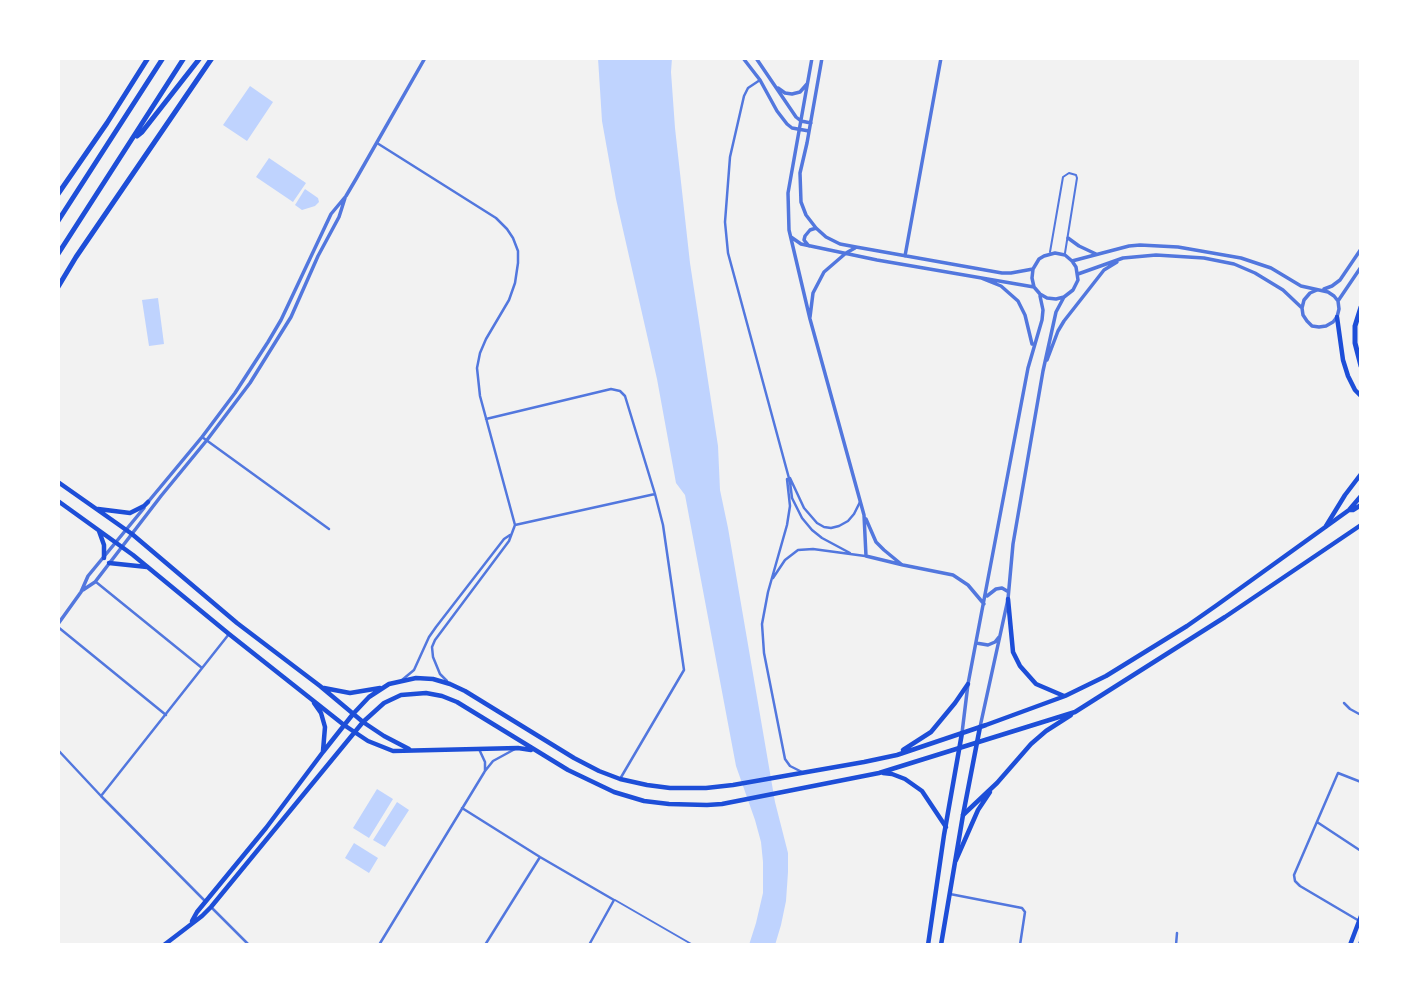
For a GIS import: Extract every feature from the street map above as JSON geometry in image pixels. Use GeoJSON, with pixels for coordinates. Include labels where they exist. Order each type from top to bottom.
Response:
{"type":"FeatureCollection","features":[{"type":"Feature","properties":{"kind":"highway"},"geometry":{"type":"LineString","coordinates":[[58,194],[148,58]]}},
{"type":"Feature","properties":{"kind":"highway"},"geometry":{"type":"LineString","coordinates":[[58,221],[163,58]]}},
{"type":"Feature","properties":{"kind":"highway"},"geometry":{"type":"LineString","coordinates":[[58,254],[184,58]]}},
{"type":"Feature","properties":{"kind":"highway"},"geometry":{"type":"LineString","coordinates":[[131,140],[142,132],[200,58]]}},
{"type":"Feature","properties":{"kind":"highway"},"geometry":{"type":"LineString","coordinates":[[58,287],[83,246],[212,58]]}},
{"type":"Feature","properties":{"kind":"highway"},"geometry":{"type":"LineString","coordinates":[[1361,307],[1355,335],[1361,366]]}},
{"type":"Feature","properties":{"kind":"main road"},"geometry":{"type":"LineString","coordinates":[[1337,317],[1343,360],[1348,376],[1361,396]]}},
{"type":"Feature","properties":{"kind":"main road"},"geometry":{"type":"LineString","coordinates":[[1326,526],[1361,474]]}},
{"type":"Feature","properties":{"kind":"main road"},"geometry":{"type":"LineString","coordinates":[[58,482],[129,532],[237,623],[363,722],[410,750]]}},
{"type":"Feature","properties":{"kind":"main road"},"geometry":{"type":"LineString","coordinates":[[320,686],[337,692],[351,693],[402,680],[426,678],[450,684],[599,771],[620,779],[670,788],[733,785],[804,773],[897,755],[1065,696],[1106,676],[1187,626],[1349,510],[1361,496]]}},
{"type":"Feature","properties":{"kind":"main road"},"geometry":{"type":"LineString","coordinates":[[58,501],[148,567],[344,725],[368,741],[388,750],[519,748],[535,751]]}},
{"type":"Feature","properties":{"kind":"main road"},"geometry":{"type":"LineString","coordinates":[[97,509],[130,513],[148,502]]}},
{"type":"Feature","properties":{"kind":"main road"},"geometry":{"type":"LineString","coordinates":[[1349,510],[1361,505]]}},
{"type":"Feature","properties":{"kind":"main road"},"geometry":{"type":"LineString","coordinates":[[956,860],[978,810],[997,783],[1046,731],[1225,617],[1361,525]]}},
{"type":"Feature","properties":{"kind":"main road"},"geometry":{"type":"LineString","coordinates":[[98,529],[104,545],[104,558]]}},
{"type":"Feature","properties":{"kind":"main road"},"geometry":{"type":"LineString","coordinates":[[109,563],[148,567]]}},
{"type":"Feature","properties":{"kind":"main road"},"geometry":{"type":"LineString","coordinates":[[1007,599],[1013,652],[1020,666],[1036,684],[1065,696]]}},
{"type":"Feature","properties":{"kind":"main road"},"geometry":{"type":"LineString","coordinates":[[897,755],[931,732],[968,684]]}},
{"type":"Feature","properties":{"kind":"main road"},"geometry":{"type":"LineString","coordinates":[[191,924],[197,912],[266,828],[344,725],[369,697],[383,687]]}},
{"type":"Feature","properties":{"kind":"main road"},"geometry":{"type":"LineString","coordinates":[[164,945],[211,906],[363,722],[390,700],[409,694],[434,694],[457,702],[591,783],[644,801],[669,804],[707,805],[778,794],[879,773],[1075,712]]}},
{"type":"Feature","properties":{"kind":"main road"},"geometry":{"type":"LineString","coordinates":[[312,699],[321,713],[325,727],[323,752]]}},
{"type":"Feature","properties":{"kind":"main road"},"geometry":{"type":"LineString","coordinates":[[941,945],[962,815],[980,727]]}},
{"type":"Feature","properties":{"kind":"main road"},"geometry":{"type":"LineString","coordinates":[[928,945],[962,733]]}},
{"type":"Feature","properties":{"kind":"main road"},"geometry":{"type":"LineString","coordinates":[[879,773],[905,779],[922,791],[946,827]]}},
{"type":"Feature","properties":{"kind":"main road"},"geometry":{"type":"LineString","coordinates":[[962,815],[997,783]]}},
{"type":"Feature","properties":{"kind":"main road"},"geometry":{"type":"LineString","coordinates":[[1350,945],[1361,920]]}},
{"type":"Feature","properties":{"kind":"street"},"geometry":{"type":"LineString","coordinates":[[81,592],[95,582],[122,547],[148,502],[235,393],[275,330],[331,214],[346,196],[425,58]]}},
{"type":"Feature","properties":{"kind":"street"},"geometry":{"type":"LineString","coordinates":[[743,58],[787,124],[809,131]]}},
{"type":"Feature","properties":{"kind":"street"},"geometry":{"type":"LineString","coordinates":[[756,58],[801,121],[811,123]]}},
{"type":"Feature","properties":{"kind":"street"},"geometry":{"type":"LineString","coordinates":[[812,58],[788,193],[790,236],[864,514],[876,542],[903,565]]}},
{"type":"Feature","properties":{"kind":"street"},"geometry":{"type":"LineString","coordinates":[[822,58],[800,173],[801,202],[806,215],[816,228],[840,244],[1002,273],[1033,269]]}},
{"type":"Feature","properties":{"kind":"street"},"geometry":{"type":"LineString","coordinates":[[905,256],[941,58]]}},
{"type":"Feature","properties":{"kind":"street"},"geometry":{"type":"LineString","coordinates":[[760,80],[748,88],[744,96],[730,157],[725,222],[728,253],[793,498],[807,524],[822,538],[850,553]]}},
{"type":"Feature","properties":{"kind":"street"},"geometry":{"type":"LineString","coordinates":[[776,86],[785,93],[792,94],[800,92],[808,83]]}},
{"type":"Feature","properties":{"kind":"street"},"geometry":{"type":"LineString","coordinates":[[377,143],[496,218],[507,229],[518,251],[516,284],[486,339],[477,365],[480,396],[515,525],[509,541],[435,640],[432,653],[436,667],[450,684]]}},
{"type":"Feature","properties":{"kind":"street"},"geometry":{"type":"LineString","coordinates":[[166,715],[58,625],[81,592],[88,576],[207,440],[250,383],[281,334],[339,218],[346,196]]}},
{"type":"Feature","properties":{"kind":"street"},"geometry":{"type":"LineString","coordinates":[[809,246],[804,240],[805,236],[816,228]]}},
{"type":"Feature","properties":{"kind":"street"},"geometry":{"type":"LineString","coordinates":[[790,236],[809,246],[1034,287]]}},
{"type":"Feature","properties":{"kind":"street"},"geometry":{"type":"LineString","coordinates":[[1068,238],[1097,254]]}},
{"type":"Feature","properties":{"kind":"street"},"geometry":{"type":"LineString","coordinates":[[1073,261],[1140,245],[1203,250],[1257,262],[1300,286],[1320,290],[1334,296],[1338,302],[1337,317],[1333,323],[1319,327],[1312,326],[1303,315],[1304,300],[1310,293],[1320,290],[1332,286],[1340,279],[1361,249]]}},
{"type":"Feature","properties":{"kind":"street"},"geometry":{"type":"LineString","coordinates":[[810,319],[813,293],[818,281],[824,272],[856,247]]}},
{"type":"Feature","properties":{"kind":"street"},"geometry":{"type":"LineString","coordinates":[[980,727],[1009,593],[1013,544],[1043,371],[1056,312],[1076,285],[1078,274],[1073,261],[1065,255],[1049,253],[1039,259],[1033,269],[1034,287],[1047,298],[1064,298]]}},
{"type":"Feature","properties":{"kind":"street"},"geometry":{"type":"LineString","coordinates":[[1078,274],[1123,258],[1156,254],[1204,258],[1234,264],[1255,273],[1283,290],[1302,308]]}},
{"type":"Feature","properties":{"kind":"street"},"geometry":{"type":"LineString","coordinates":[[1043,371],[1064,321],[1104,270],[1123,258]]}},
{"type":"Feature","properties":{"kind":"street"},"geometry":{"type":"LineString","coordinates":[[1338,302],[1361,267]]}},
{"type":"Feature","properties":{"kind":"street"},"geometry":{"type":"LineString","coordinates":[[972,275],[1001,286],[1018,301],[1025,316],[1032,348]]}},
{"type":"Feature","properties":{"kind":"street"},"geometry":{"type":"LineString","coordinates":[[962,733],[968,684],[1032,348],[1042,320],[1040,294]]}},
{"type":"Feature","properties":{"kind":"street"},"geometry":{"type":"LineString","coordinates":[[486,419],[611,389],[620,391],[625,396],[664,531],[684,670],[620,779]]}},
{"type":"Feature","properties":{"kind":"street"},"geometry":{"type":"LineString","coordinates":[[202,436],[329,529]]}},
{"type":"Feature","properties":{"kind":"street"},"geometry":{"type":"LineString","coordinates":[[787,472],[804,508],[824,527],[831,528],[848,522],[860,502]]}},
{"type":"Feature","properties":{"kind":"street"},"geometry":{"type":"LineString","coordinates":[[787,472],[790,506],[787,525],[762,624],[764,653],[785,759],[790,766],[804,773]]}},
{"type":"Feature","properties":{"kind":"street"},"geometry":{"type":"LineString","coordinates":[[515,525],[655,494]]}},
{"type":"Feature","properties":{"kind":"street"},"geometry":{"type":"LineString","coordinates":[[864,514],[866,556]]}},
{"type":"Feature","properties":{"kind":"street"},"geometry":{"type":"LineString","coordinates":[[402,680],[414,670],[429,637],[444,615],[504,539],[511,535]]}},
{"type":"Feature","properties":{"kind":"street"},"geometry":{"type":"LineString","coordinates":[[771,581],[785,560],[798,550],[813,549],[850,553],[954,575],[968,584],[984,604]]}},
{"type":"Feature","properties":{"kind":"street"},"geometry":{"type":"LineString","coordinates":[[95,582],[202,668]]}},
{"type":"Feature","properties":{"kind":"street"},"geometry":{"type":"LineString","coordinates":[[986,597],[996,589],[1005,589],[1009,593]]}},
{"type":"Feature","properties":{"kind":"street"},"geometry":{"type":"LineString","coordinates":[[101,796],[229,634]]}},
{"type":"Feature","properties":{"kind":"street"},"geometry":{"type":"LineString","coordinates":[[976,643],[992,643],[1001,634]]}},
{"type":"Feature","properties":{"kind":"street"},"geometry":{"type":"LineString","coordinates":[[1344,703],[1361,715]]}},
{"type":"Feature","properties":{"kind":"street"},"geometry":{"type":"LineString","coordinates":[[379,945],[485,771],[493,761],[519,748]]}},
{"type":"Feature","properties":{"kind":"street"},"geometry":{"type":"LineString","coordinates":[[479,749],[485,762],[485,771]]}},
{"type":"Feature","properties":{"kind":"street"},"geometry":{"type":"LineString","coordinates":[[58,750],[206,902]]}},
{"type":"Feature","properties":{"kind":"street"},"geometry":{"type":"LineString","coordinates":[[1361,782],[1338,773],[1294,875],[1300,886],[1361,920]]}},
{"type":"Feature","properties":{"kind":"street"},"geometry":{"type":"LineString","coordinates":[[462,808],[614,900],[589,945]]}},
{"type":"Feature","properties":{"kind":"street"},"geometry":{"type":"LineString","coordinates":[[1317,821],[1361,851]]}},
{"type":"Feature","properties":{"kind":"street"},"geometry":{"type":"LineString","coordinates":[[485,945],[540,857]]}},
{"type":"Feature","properties":{"kind":"street"},"geometry":{"type":"LineString","coordinates":[[950,894],[1024,910],[1020,945]]}},
{"type":"Feature","properties":{"kind":"street"},"geometry":{"type":"LineString","coordinates":[[211,906],[249,945]]}},
{"type":"Feature","properties":{"kind":"street"},"geometry":{"type":"LineString","coordinates":[[1176,945],[1177,933]]}},
{"type":"Feature","properties":{"kind":"lane"},"geometry":{"type":"LineString","coordinates":[[1049,253],[1063,177],[1069,173],[1077,178],[1065,255]]}},
{"type":"Feature","properties":{"kind":"lane"},"geometry":{"type":"LineString","coordinates":[[614,900],[693,945]]}},
{"type":"Feature","properties":{"kind":"water"},"geometry":{"type":"Polygon","coordinates":[[[598,58],[672,58],[675,128],[690,263],[718,446],[720,490],[775,802],[788,853],[786,901],[775,945],[749,945],[763,893],[761,842],[736,766],[685,495],[676,483],[657,379],[616,199],[602,121],[598,58]]]}},
{"type":"Feature","properties":{"kind":"water"},"geometry":{"type":"Polygon","coordinates":[[[250,86],[273,102],[247,141],[223,125],[250,86]]]}},
{"type":"Feature","properties":{"kind":"water"},"geometry":{"type":"Polygon","coordinates":[[[269,158],[306,183],[293,202],[256,177],[269,158]]]}},
{"type":"Feature","properties":{"kind":"water"},"geometry":{"type":"Polygon","coordinates":[[[305,189],[318,198],[319,202],[302,210],[295,205],[305,189]]]}},
{"type":"Feature","properties":{"kind":"water"},"geometry":{"type":"Polygon","coordinates":[[[158,298],[164,344],[149,346],[142,300],[158,298]]]}},
{"type":"Feature","properties":{"kind":"water"},"geometry":{"type":"Polygon","coordinates":[[[377,789],[393,799],[369,838],[353,828],[377,789]]]}},
{"type":"Feature","properties":{"kind":"water"},"geometry":{"type":"Polygon","coordinates":[[[397,802],[409,810],[385,847],[373,840],[397,802]]]}},
{"type":"Feature","properties":{"kind":"water"},"geometry":{"type":"Polygon","coordinates":[[[354,843],[378,858],[369,873],[345,858],[354,843]]]}}]}
